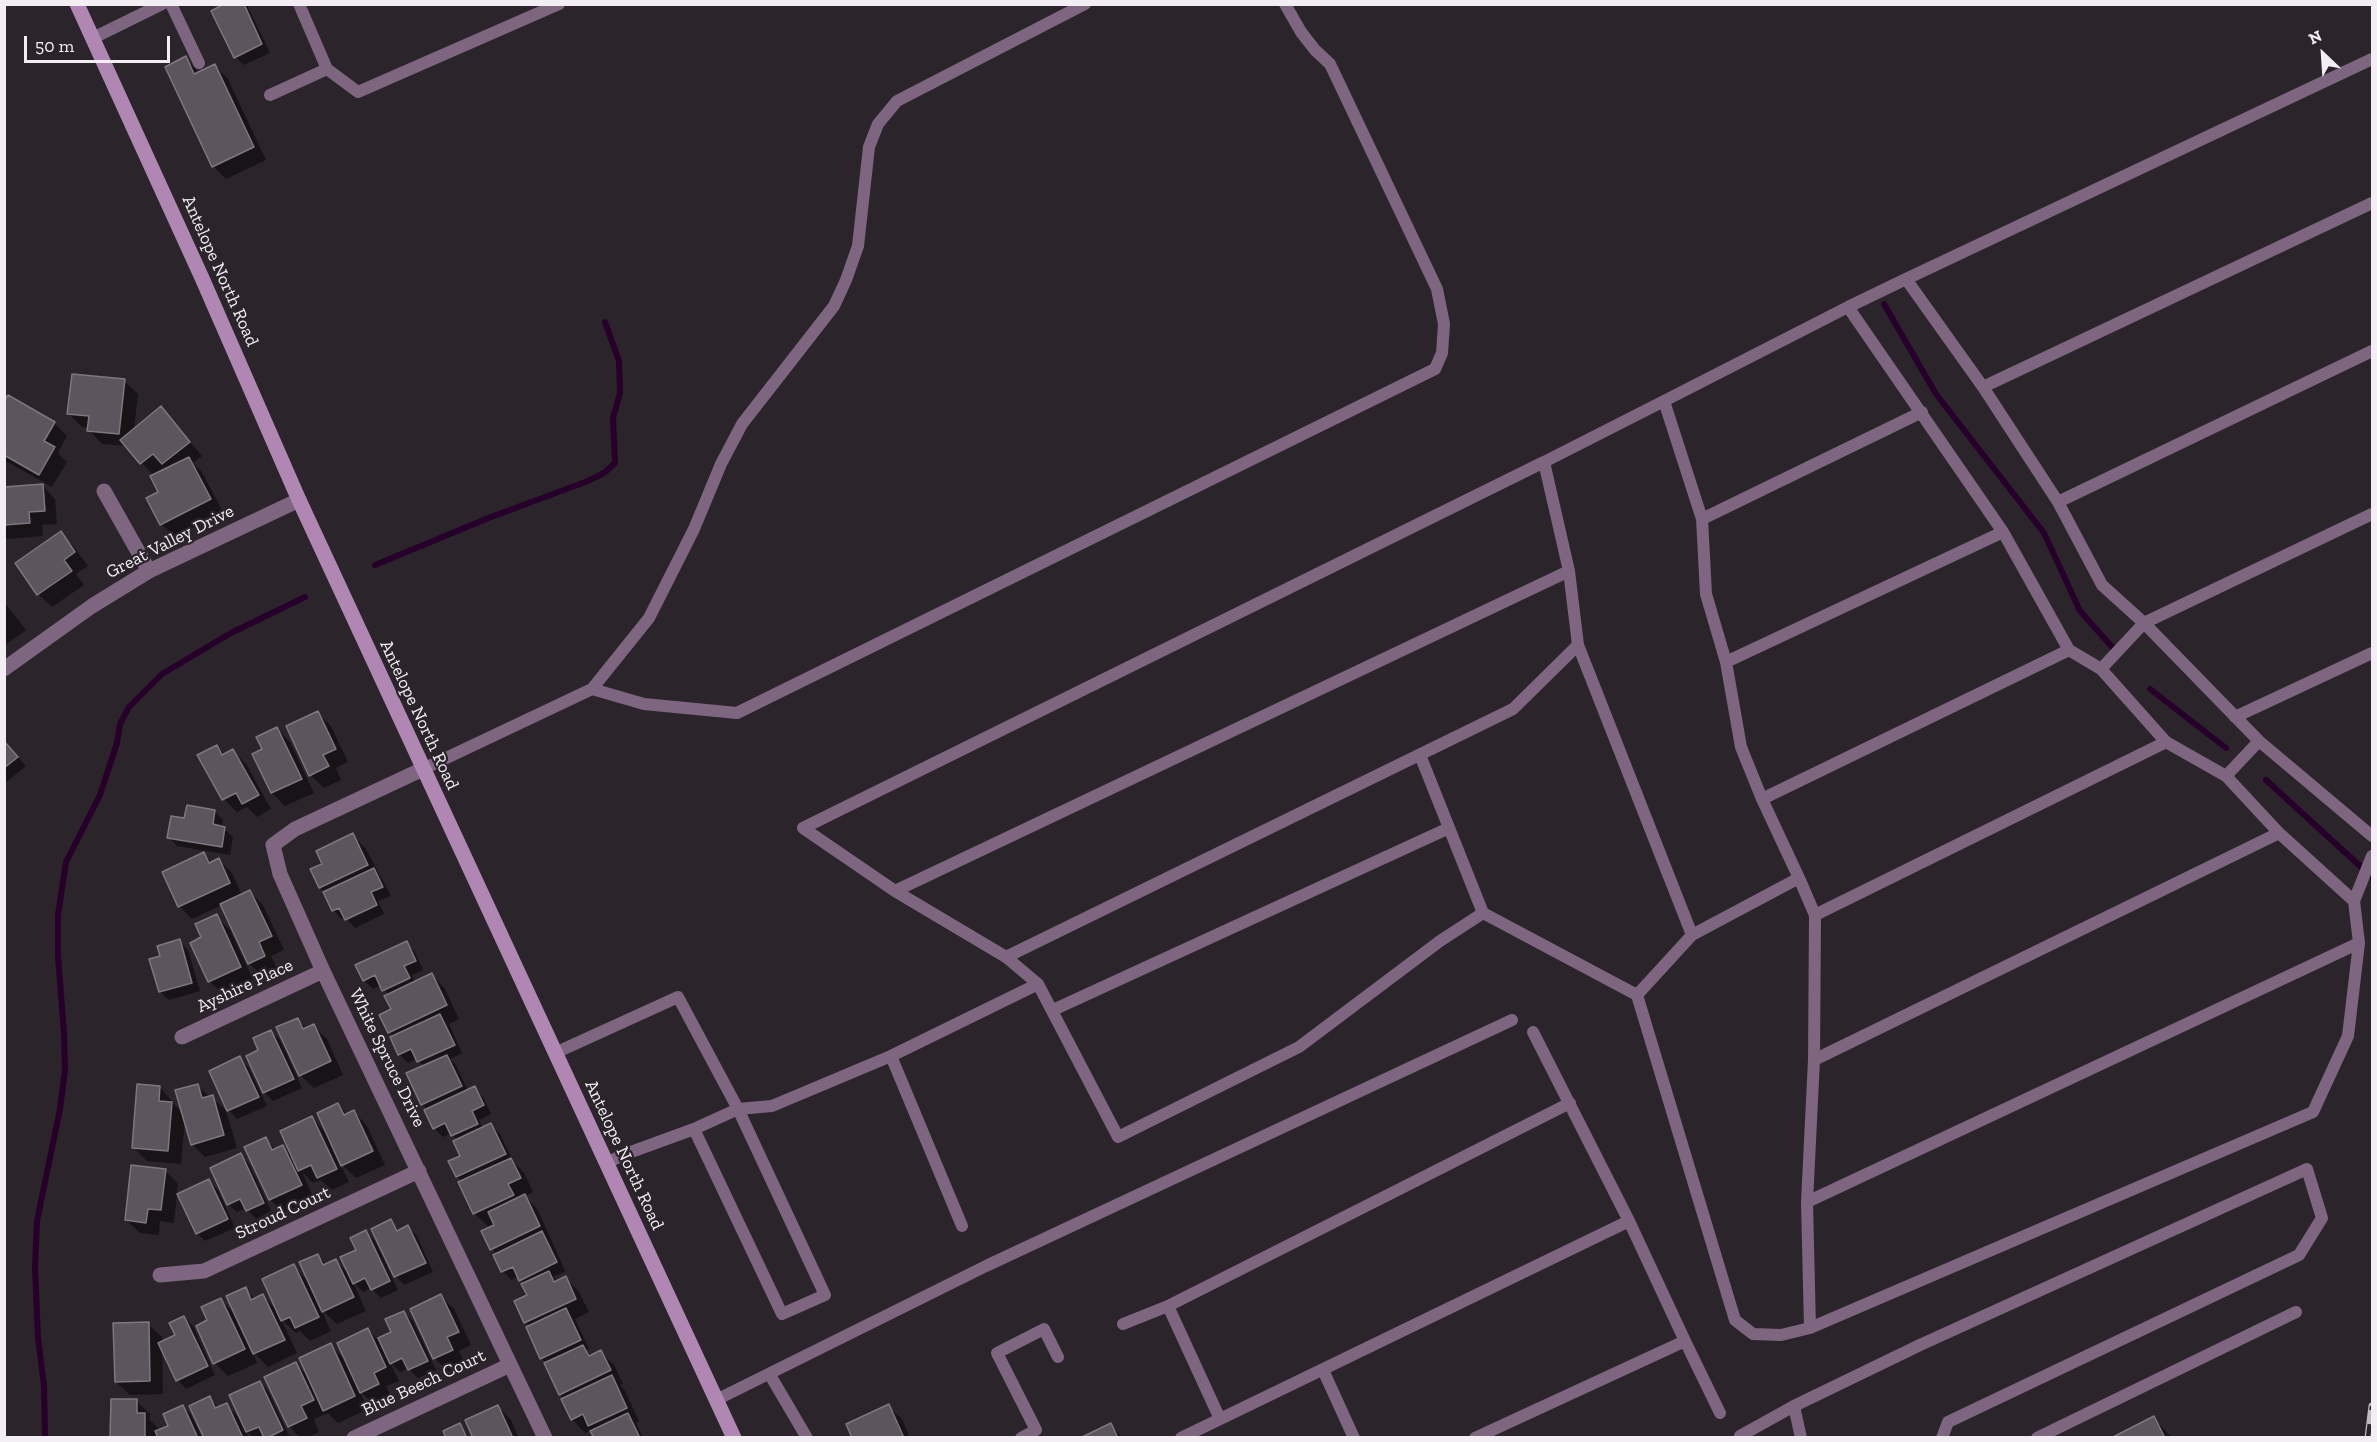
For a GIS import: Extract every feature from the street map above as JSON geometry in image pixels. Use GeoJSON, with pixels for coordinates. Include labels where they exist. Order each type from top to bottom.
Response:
{"type":"FeatureCollection","features":[{"type":"Feature","properties":{"kind":"main road","name":"Antelope North Road"},"geometry":{"type":"LineString","coordinates":[[77,4],[202,278],[299,500],[734,1437]]}},
{"type":"Feature","properties":{"kind":"street"},"geometry":{"type":"LineString","coordinates":[[104,491],[149,571]]}},
{"type":"Feature","properties":{"kind":"street","name":"Great Valley Drive"},"geometry":{"type":"LineString","coordinates":[[4,669],[92,606],[149,571],[299,500]]}},
{"type":"Feature","properties":{"kind":"street","name":"White Spruce Drive"},"geometry":{"type":"LineString","coordinates":[[423,770],[295,829],[273,844],[280,874],[323,971],[545,1437]]}},
{"type":"Feature","properties":{"kind":"street","name":"Ayshire Place"},"geometry":{"type":"LineString","coordinates":[[182,1037],[323,971]]}},
{"type":"Feature","properties":{"kind":"street","name":"Stroud Court"},"geometry":{"type":"LineString","coordinates":[[160,1275],[204,1271],[419,1171]]}},
{"type":"Feature","properties":{"kind":"street","name":"Blue Beech Court"},"geometry":{"type":"LineString","coordinates":[[354,1437],[510,1365]]}},
{"type":"Feature","properties":{"kind":"lane"},"geometry":{"type":"LineString","coordinates":[[93,38],[162,4]]}},
{"type":"Feature","properties":{"kind":"lane"},"geometry":{"type":"LineString","coordinates":[[171,4],[199,63]]}},
{"type":"Feature","properties":{"kind":"lane"},"geometry":{"type":"LineString","coordinates":[[299,4],[327,69],[358,92],[559,4]]}},
{"type":"Feature","properties":{"kind":"lane"},"geometry":{"type":"LineString","coordinates":[[423,770],[592,689],[649,618],[694,529],[721,464],[742,424],[834,306],[858,246],[870,147],[878,124],[897,101],[1085,4]]}},
{"type":"Feature","properties":{"kind":"lane"},"geometry":{"type":"LineString","coordinates":[[592,689],[644,704],[737,713],[1435,369],[1442,353],[1444,324],[1437,289],[1330,64],[1300,32],[1285,4]]}},
{"type":"Feature","properties":{"kind":"lane"},"geometry":{"type":"LineString","coordinates":[[1483,913],[1440,941],[1299,1047],[1118,1137],[1038,984],[1006,957],[895,891],[803,828],[1544,462],[1848,307],[2373,59]]}},
{"type":"Feature","properties":{"kind":"lane"},"geometry":{"type":"LineString","coordinates":[[270,95],[327,69]]}},
{"type":"Feature","properties":{"kind":"lane"},"geometry":{"type":"LineString","coordinates":[[1983,387],[2373,203]]}},
{"type":"Feature","properties":{"kind":"lane"},"geometry":{"type":"LineString","coordinates":[[1906,279],[1983,387],[2058,502],[2102,585],[2144,623],[2259,741],[2373,836]]}},
{"type":"Feature","properties":{"kind":"lane"},"geometry":{"type":"LineString","coordinates":[[1848,307],[2003,532],[2069,650],[2101,669],[2166,742],[2226,776],[2279,833],[2354,901]]}},
{"type":"Feature","properties":{"kind":"lane"},"geometry":{"type":"LineString","coordinates":[[2058,502],[2373,351]]}},
{"type":"Feature","properties":{"kind":"lane"},"geometry":{"type":"LineString","coordinates":[[1664,401],[1702,519],[1706,594],[1726,662],[1741,747],[1762,800],[1815,915],[1814,1060],[1807,1202],[1810,1328]]}},
{"type":"Feature","properties":{"kind":"lane"},"geometry":{"type":"LineString","coordinates":[[1702,519],[1922,412]]}},
{"type":"Feature","properties":{"kind":"lane"},"geometry":{"type":"LineString","coordinates":[[1544,462],[1569,571],[1578,645],[1692,935]]}},
{"type":"Feature","properties":{"kind":"lane"},"geometry":{"type":"LineString","coordinates":[[2101,669],[2144,623],[2373,513]]}},
{"type":"Feature","properties":{"kind":"lane"},"geometry":{"type":"LineString","coordinates":[[1726,662],[2003,532]]}},
{"type":"Feature","properties":{"kind":"lane"},"geometry":{"type":"LineString","coordinates":[[895,891],[1569,571]]}},
{"type":"Feature","properties":{"kind":"lane"},"geometry":{"type":"LineString","coordinates":[[1006,957],[1513,709],[1578,645]]}},
{"type":"Feature","properties":{"kind":"lane"},"geometry":{"type":"LineString","coordinates":[[1762,800],[2069,650]]}},
{"type":"Feature","properties":{"kind":"lane"},"geometry":{"type":"LineString","coordinates":[[2235,717],[2373,653]]}},
{"type":"Feature","properties":{"kind":"lane"},"geometry":{"type":"LineString","coordinates":[[2226,776],[2259,741]]}},
{"type":"Feature","properties":{"kind":"lane"},"geometry":{"type":"LineString","coordinates":[[1815,915],[2166,742]]}},
{"type":"Feature","properties":{"kind":"lane"},"geometry":{"type":"LineString","coordinates":[[1420,754],[1483,913],[1637,995],[1736,1320],[1754,1334],[1781,1335],[1810,1328],[2313,1112],[2348,1036],[2360,943],[2354,901],[2373,856]]}},
{"type":"Feature","properties":{"kind":"lane"},"geometry":{"type":"LineString","coordinates":[[1053,1011],[1449,828]]}},
{"type":"Feature","properties":{"kind":"lane"},"geometry":{"type":"LineString","coordinates":[[1814,1060],[2279,833]]}},
{"type":"Feature","properties":{"kind":"lane"},"geometry":{"type":"LineString","coordinates":[[1637,995],[1692,935],[1799,878]]}},
{"type":"Feature","properties":{"kind":"lane"},"geometry":{"type":"LineString","coordinates":[[1807,1202],[2360,943]]}},
{"type":"Feature","properties":{"kind":"lane"},"geometry":{"type":"LineString","coordinates":[[606,1164],[620,1156],[694,1130],[738,1109],[772,1106],[891,1056],[1038,984]]}},
{"type":"Feature","properties":{"kind":"lane"},"geometry":{"type":"LineString","coordinates":[[555,1053],[678,997],[738,1109],[825,1295],[782,1314],[694,1130]]}},
{"type":"Feature","properties":{"kind":"lane"},"geometry":{"type":"LineString","coordinates":[[716,1400],[986,1266],[1512,1020]]}},
{"type":"Feature","properties":{"kind":"lane"},"geometry":{"type":"LineString","coordinates":[[1533,1032],[1629,1221],[1720,1413]]}},
{"type":"Feature","properties":{"kind":"lane"},"geometry":{"type":"LineString","coordinates":[[891,1056],[962,1226]]}},
{"type":"Feature","properties":{"kind":"lane"},"geometry":{"type":"LineString","coordinates":[[1123,1323],[1168,1306],[1570,1103]]}},
{"type":"Feature","properties":{"kind":"lane"},"geometry":{"type":"LineString","coordinates":[[1738,1437],[1794,1406],[1920,1345],[2307,1169],[2322,1218],[2299,1255],[1947,1422],[1942,1437]]}},
{"type":"Feature","properties":{"kind":"lane"},"geometry":{"type":"LineString","coordinates":[[1181,1437],[1629,1221]]}},
{"type":"Feature","properties":{"kind":"lane"},"geometry":{"type":"LineString","coordinates":[[1168,1306],[1220,1419]]}},
{"type":"Feature","properties":{"kind":"lane"},"geometry":{"type":"LineString","coordinates":[[2037,1437],[2296,1312]]}},
{"type":"Feature","properties":{"kind":"lane"},"geometry":{"type":"LineString","coordinates":[[1021,1437],[1036,1430],[997,1353],[1044,1329],[1058,1357]]}},
{"type":"Feature","properties":{"kind":"lane"},"geometry":{"type":"LineString","coordinates":[[1475,1437],[1685,1341]]}},
{"type":"Feature","properties":{"kind":"lane"},"geometry":{"type":"LineString","coordinates":[[1323,1370],[1354,1437]]}},
{"type":"Feature","properties":{"kind":"lane"},"geometry":{"type":"LineString","coordinates":[[770,1375],[807,1437]]}},
{"type":"Feature","properties":{"kind":"lane"},"geometry":{"type":"LineString","coordinates":[[1794,1406],[1801,1437]]}},
{"type":"Feature","properties":{"kind":"building"},"geometry":{"type":"Polygon","coordinates":[[[224,4],[244,4],[262,44],[234,58],[211,11],[224,4]]]}},
{"type":"Feature","properties":{"kind":"building"},"geometry":{"type":"Polygon","coordinates":[[[186,56],[194,74],[215,64],[254,147],[212,167],[165,67],[186,56]]]}},
{"type":"Feature","properties":{"kind":"building"},"geometry":{"type":"Polygon","coordinates":[[[72,374],[125,379],[119,434],[87,431],[89,416],[67,414],[72,374]]]}},
{"type":"Feature","properties":{"kind":"building"},"geometry":{"type":"Polygon","coordinates":[[[8,395],[55,422],[44,441],[55,447],[39,475],[4,455],[4,401],[8,395]]]}},
{"type":"Feature","properties":{"kind":"building"},"geometry":{"type":"Polygon","coordinates":[[[161,406],[190,442],[162,464],[153,454],[140,464],[120,440],[161,406]]]}},
{"type":"Feature","properties":{"kind":"building"},"geometry":{"type":"Polygon","coordinates":[[[189,457],[211,499],[160,525],[146,498],[158,492],[150,476],[189,457]]]}},
{"type":"Feature","properties":{"kind":"building"},"geometry":{"type":"Polygon","coordinates":[[[43,484],[45,511],[29,512],[30,523],[4,525],[4,487],[43,484]]]}},
{"type":"Feature","properties":{"kind":"building"},"geometry":{"type":"Polygon","coordinates":[[[61,531],[75,552],[64,560],[72,571],[37,595],[15,563],[61,531]]]}},
{"type":"Feature","properties":{"kind":"building"},"geometry":{"type":"Polygon","coordinates":[[[318,711],[336,749],[323,755],[329,766],[309,776],[286,726],[318,711]]]}},
{"type":"Feature","properties":{"kind":"building"},"geometry":{"type":"Polygon","coordinates":[[[277,727],[302,779],[271,793],[252,754],[262,749],[256,737],[277,727]]]}},
{"type":"Feature","properties":{"kind":"building"},"geometry":{"type":"Polygon","coordinates":[[[4,741],[18,757],[4,768],[4,741]]]}},
{"type":"Feature","properties":{"kind":"building"},"geometry":{"type":"Polygon","coordinates":[[[217,745],[222,755],[233,749],[259,795],[242,804],[236,793],[222,800],[197,755],[217,745]]]}},
{"type":"Feature","properties":{"kind":"building"},"geometry":{"type":"Polygon","coordinates":[[[187,805],[215,810],[213,824],[225,827],[222,847],[167,838],[171,816],[184,818],[187,805]]]}},
{"type":"Feature","properties":{"kind":"building"},"geometry":{"type":"Polygon","coordinates":[[[353,833],[368,865],[319,888],[310,869],[322,864],[316,851],[353,833]]]}},
{"type":"Feature","properties":{"kind":"building"},"geometry":{"type":"Polygon","coordinates":[[[204,852],[209,863],[219,858],[230,883],[178,907],[162,872],[204,852]]]}},
{"type":"Feature","properties":{"kind":"building"},"geometry":{"type":"Polygon","coordinates":[[[374,868],[383,887],[371,892],[377,905],[345,920],[339,908],[332,911],[323,892],[374,868]]]}},
{"type":"Feature","properties":{"kind":"building"},"geometry":{"type":"Polygon","coordinates":[[[250,890],[272,936],[259,942],[265,956],[248,964],[220,904],[250,890]]]}},
{"type":"Feature","properties":{"kind":"building"},"geometry":{"type":"Polygon","coordinates":[[[217,914],[241,967],[208,982],[190,943],[201,937],[195,924],[217,914]]]}},
{"type":"Feature","properties":{"kind":"building"},"geometry":{"type":"Polygon","coordinates":[[[180,939],[192,983],[159,992],[149,959],[160,956],[157,946],[180,939]]]}},
{"type":"Feature","properties":{"kind":"building"},"geometry":{"type":"Polygon","coordinates":[[[407,941],[416,961],[404,966],[410,978],[382,991],[375,975],[363,981],[355,965],[407,941]]]}},
{"type":"Feature","properties":{"kind":"building"},"geometry":{"type":"Polygon","coordinates":[[[432,973],[447,1005],[388,1033],[379,1015],[391,1009],[384,996],[432,973]]]}},
{"type":"Feature","properties":{"kind":"building"},"geometry":{"type":"Polygon","coordinates":[[[440,1014],[455,1045],[417,1062],[411,1049],[398,1055],[390,1037],[440,1014]]]}},
{"type":"Feature","properties":{"kind":"building"},"geometry":{"type":"Polygon","coordinates":[[[298,1018],[303,1029],[314,1024],[331,1061],[299,1076],[276,1027],[298,1018]]]}},
{"type":"Feature","properties":{"kind":"building"},"geometry":{"type":"Polygon","coordinates":[[[271,1030],[294,1079],[263,1093],[246,1056],[258,1050],[253,1038],[271,1030]]]}},
{"type":"Feature","properties":{"kind":"building"},"geometry":{"type":"Polygon","coordinates":[[[447,1055],[462,1086],[421,1105],[406,1073],[447,1055]]]}},
{"type":"Feature","properties":{"kind":"building"},"geometry":{"type":"Polygon","coordinates":[[[240,1056],[259,1097],[227,1111],[209,1071],[240,1056]]]}},
{"type":"Feature","properties":{"kind":"building"},"geometry":{"type":"Polygon","coordinates":[[[137,1084],[160,1086],[159,1101],[172,1102],[168,1151],[132,1148],[137,1084]]]}},
{"type":"Feature","properties":{"kind":"building"},"geometry":{"type":"Polygon","coordinates":[[[198,1084],[202,1098],[213,1095],[224,1135],[191,1145],[175,1090],[198,1084]]]}},
{"type":"Feature","properties":{"kind":"building"},"geometry":{"type":"Polygon","coordinates":[[[475,1086],[484,1105],[472,1111],[478,1124],[451,1136],[445,1123],[433,1129],[424,1110],[475,1086]]]}},
{"type":"Feature","properties":{"kind":"building"},"geometry":{"type":"Polygon","coordinates":[[[338,1103],[344,1115],[354,1110],[373,1151],[341,1166],[317,1113],[338,1103]]]}},
{"type":"Feature","properties":{"kind":"building"},"geometry":{"type":"Polygon","coordinates":[[[312,1116],[337,1169],[317,1178],[311,1165],[298,1171],[280,1131],[312,1116]]]}},
{"type":"Feature","properties":{"kind":"building"},"geometry":{"type":"Polygon","coordinates":[[[491,1123],[506,1154],[456,1177],[448,1161],[460,1156],[453,1141],[491,1123]]]}},
{"type":"Feature","properties":{"kind":"building"},"geometry":{"type":"Polygon","coordinates":[[[266,1137],[272,1150],[283,1145],[302,1185],[269,1200],[244,1147],[266,1137]]]}},
{"type":"Feature","properties":{"kind":"building"},"geometry":{"type":"Polygon","coordinates":[[[241,1153],[264,1203],[246,1211],[240,1199],[227,1205],[210,1168],[241,1153]]]}},
{"type":"Feature","properties":{"kind":"building"},"geometry":{"type":"Polygon","coordinates":[[[511,1158],[521,1178],[508,1184],[514,1195],[473,1214],[458,1182],[511,1158]]]}},
{"type":"Feature","properties":{"kind":"building"},"geometry":{"type":"Polygon","coordinates":[[[131,1165],[166,1169],[161,1210],[148,1209],[146,1223],[125,1220],[131,1165]]]}},
{"type":"Feature","properties":{"kind":"building"},"geometry":{"type":"Polygon","coordinates":[[[209,1179],[228,1219],[196,1234],[177,1194],[209,1179]]]}},
{"type":"Feature","properties":{"kind":"building"},"geometry":{"type":"Polygon","coordinates":[[[525,1194],[540,1226],[490,1250],[481,1231],[494,1225],[488,1212],[525,1194]]]}},
{"type":"Feature","properties":{"kind":"building"},"geometry":{"type":"Polygon","coordinates":[[[391,1219],[397,1231],[408,1225],[426,1263],[394,1277],[371,1229],[391,1219]]]}},
{"type":"Feature","properties":{"kind":"building"},"geometry":{"type":"Polygon","coordinates":[[[366,1230],[390,1281],[371,1290],[365,1278],[353,1284],[340,1257],[356,1250],[350,1238],[366,1230]]]}},
{"type":"Feature","properties":{"kind":"building"},"geometry":{"type":"Polygon","coordinates":[[[542,1231],[557,1262],[519,1281],[513,1267],[501,1272],[493,1255],[542,1231]]]}},
{"type":"Feature","properties":{"kind":"building"},"geometry":{"type":"Polygon","coordinates":[[[318,1254],[323,1265],[336,1259],[354,1297],[322,1312],[299,1262],[318,1254]]]}},
{"type":"Feature","properties":{"kind":"building"},"geometry":{"type":"Polygon","coordinates":[[[294,1264],[319,1317],[295,1328],[290,1317],[281,1321],[262,1279],[294,1264]]]}},
{"type":"Feature","properties":{"kind":"building"},"geometry":{"type":"Polygon","coordinates":[[[549,1271],[554,1282],[566,1276],[576,1299],[524,1323],[514,1301],[527,1295],[521,1284],[549,1271]]]}},
{"type":"Feature","properties":{"kind":"building"},"geometry":{"type":"Polygon","coordinates":[[[246,1287],[251,1300],[263,1294],[285,1340],[253,1354],[226,1296],[246,1287]]]}},
{"type":"Feature","properties":{"kind":"building"},"geometry":{"type":"Polygon","coordinates":[[[441,1294],[459,1332],[447,1337],[453,1350],[433,1359],[410,1309],[441,1294]]]}},
{"type":"Feature","properties":{"kind":"building"},"geometry":{"type":"Polygon","coordinates":[[[221,1298],[245,1349],[213,1364],[196,1326],[207,1320],[201,1307],[221,1298]]]}},
{"type":"Feature","properties":{"kind":"building"},"geometry":{"type":"Polygon","coordinates":[[[566,1308],[581,1340],[540,1359],[526,1327],[566,1308]]]}},
{"type":"Feature","properties":{"kind":"building"},"geometry":{"type":"Polygon","coordinates":[[[404,1311],[428,1361],[408,1370],[402,1358],[390,1364],[378,1338],[391,1332],[385,1319],[404,1311]]]}},
{"type":"Feature","properties":{"kind":"building"},"geometry":{"type":"Polygon","coordinates":[[[184,1316],[208,1366],[176,1381],[158,1343],[175,1335],[169,1323],[184,1316]]]}},
{"type":"Feature","properties":{"kind":"building"},"geometry":{"type":"Polygon","coordinates":[[[149,1322],[150,1381],[115,1382],[113,1323],[149,1322]]]}},
{"type":"Feature","properties":{"kind":"building"},"geometry":{"type":"Polygon","coordinates":[[[368,1328],[386,1367],[374,1373],[379,1384],[360,1393],[337,1343],[368,1328]]]}},
{"type":"Feature","properties":{"kind":"building"},"geometry":{"type":"Polygon","coordinates":[[[331,1343],[355,1396],[323,1411],[299,1358],[331,1343]]]}},
{"type":"Feature","properties":{"kind":"building"},"geometry":{"type":"Polygon","coordinates":[[[583,1345],[589,1356],[601,1350],[611,1370],[559,1395],[544,1363],[583,1345]]]}},
{"type":"Feature","properties":{"kind":"building"},"geometry":{"type":"Polygon","coordinates":[[[296,1362],[314,1400],[301,1406],[307,1418],[288,1427],[264,1377],[296,1362]]]}},
{"type":"Feature","properties":{"kind":"building"},"geometry":{"type":"Polygon","coordinates":[[[612,1375],[627,1408],[588,1426],[583,1414],[571,1420],[561,1399],[612,1375]]]}},
{"type":"Feature","properties":{"kind":"building"},"geometry":{"type":"Polygon","coordinates":[[[260,1381],[283,1430],[267,1438],[264,1438],[259,1427],[246,1432],[229,1395],[260,1381]]]}},
{"type":"Feature","properties":{"kind":"building"},"geometry":{"type":"Polygon","coordinates":[[[210,1396],[215,1408],[227,1403],[243,1438],[204,1438],[189,1406],[210,1396]]]}},
{"type":"Feature","properties":{"kind":"building"},"geometry":{"type":"Polygon","coordinates":[[[111,1399],[137,1399],[137,1413],[145,1413],[145,1438],[110,1438],[111,1399]]]}},
{"type":"Feature","properties":{"kind":"building"},"geometry":{"type":"Polygon","coordinates":[[[889,1404],[904,1438],[852,1438],[846,1424],[889,1404]]]}},
{"type":"Feature","properties":{"kind":"building"},"geometry":{"type":"Polygon","coordinates":[[[183,1405],[198,1438],[158,1438],[155,1431],[168,1426],[163,1414],[183,1405]]]}},
{"type":"Feature","properties":{"kind":"building"},"geometry":{"type":"Polygon","coordinates":[[[498,1405],[513,1438],[473,1438],[465,1420],[498,1405]]]}},
{"type":"Feature","properties":{"kind":"building"},"geometry":{"type":"Polygon","coordinates":[[[628,1413],[640,1438],[594,1438],[590,1431],[628,1413]]]}},
{"type":"Feature","properties":{"kind":"building"},"geometry":{"type":"Polygon","coordinates":[[[2154,1416],[2165,1438],[2111,1438],[2154,1416]]]}},
{"type":"Feature","properties":{"kind":"building"},"geometry":{"type":"Polygon","coordinates":[[[460,1423],[467,1438],[446,1438],[443,1431],[460,1423]]]}},
{"type":"Feature","properties":{"kind":"building"},"geometry":{"type":"Polygon","coordinates":[[[1111,1423],[1118,1438],[1080,1438],[1111,1423]]]}},
{"type":"Feature","properties":{"kind":"waterway"},"geometry":{"type":"LineString","coordinates":[[1884,304],[1936,394],[2044,533],[2080,611],[2113,648]]}},
{"type":"Feature","properties":{"kind":"waterway"},"geometry":{"type":"LineString","coordinates":[[375,565],[491,517],[588,481],[604,473],[615,463],[613,418],[620,393],[619,361],[605,322]]}},
{"type":"Feature","properties":{"kind":"waterway"},"geometry":{"type":"LineString","coordinates":[[45,1438],[44,1386],[38,1337],[35,1267],[37,1221],[60,1109],[65,1070],[58,956],[58,915],[66,862],[100,795],[117,743],[120,724],[129,707],[162,674],[231,633],[305,597]]}},
{"type":"Feature","properties":{"kind":"waterway"},"geometry":{"type":"LineString","coordinates":[[2150,689],[2226,748]]}},
{"type":"Feature","properties":{"kind":"waterway"},"geometry":{"type":"LineString","coordinates":[[2266,780],[2372,877]]}},
{"type":"Feature","properties":{"kind":"railway"},"geometry":{"type":"LineString","coordinates":[[2368,1438],[2372,1406]]}}]}
